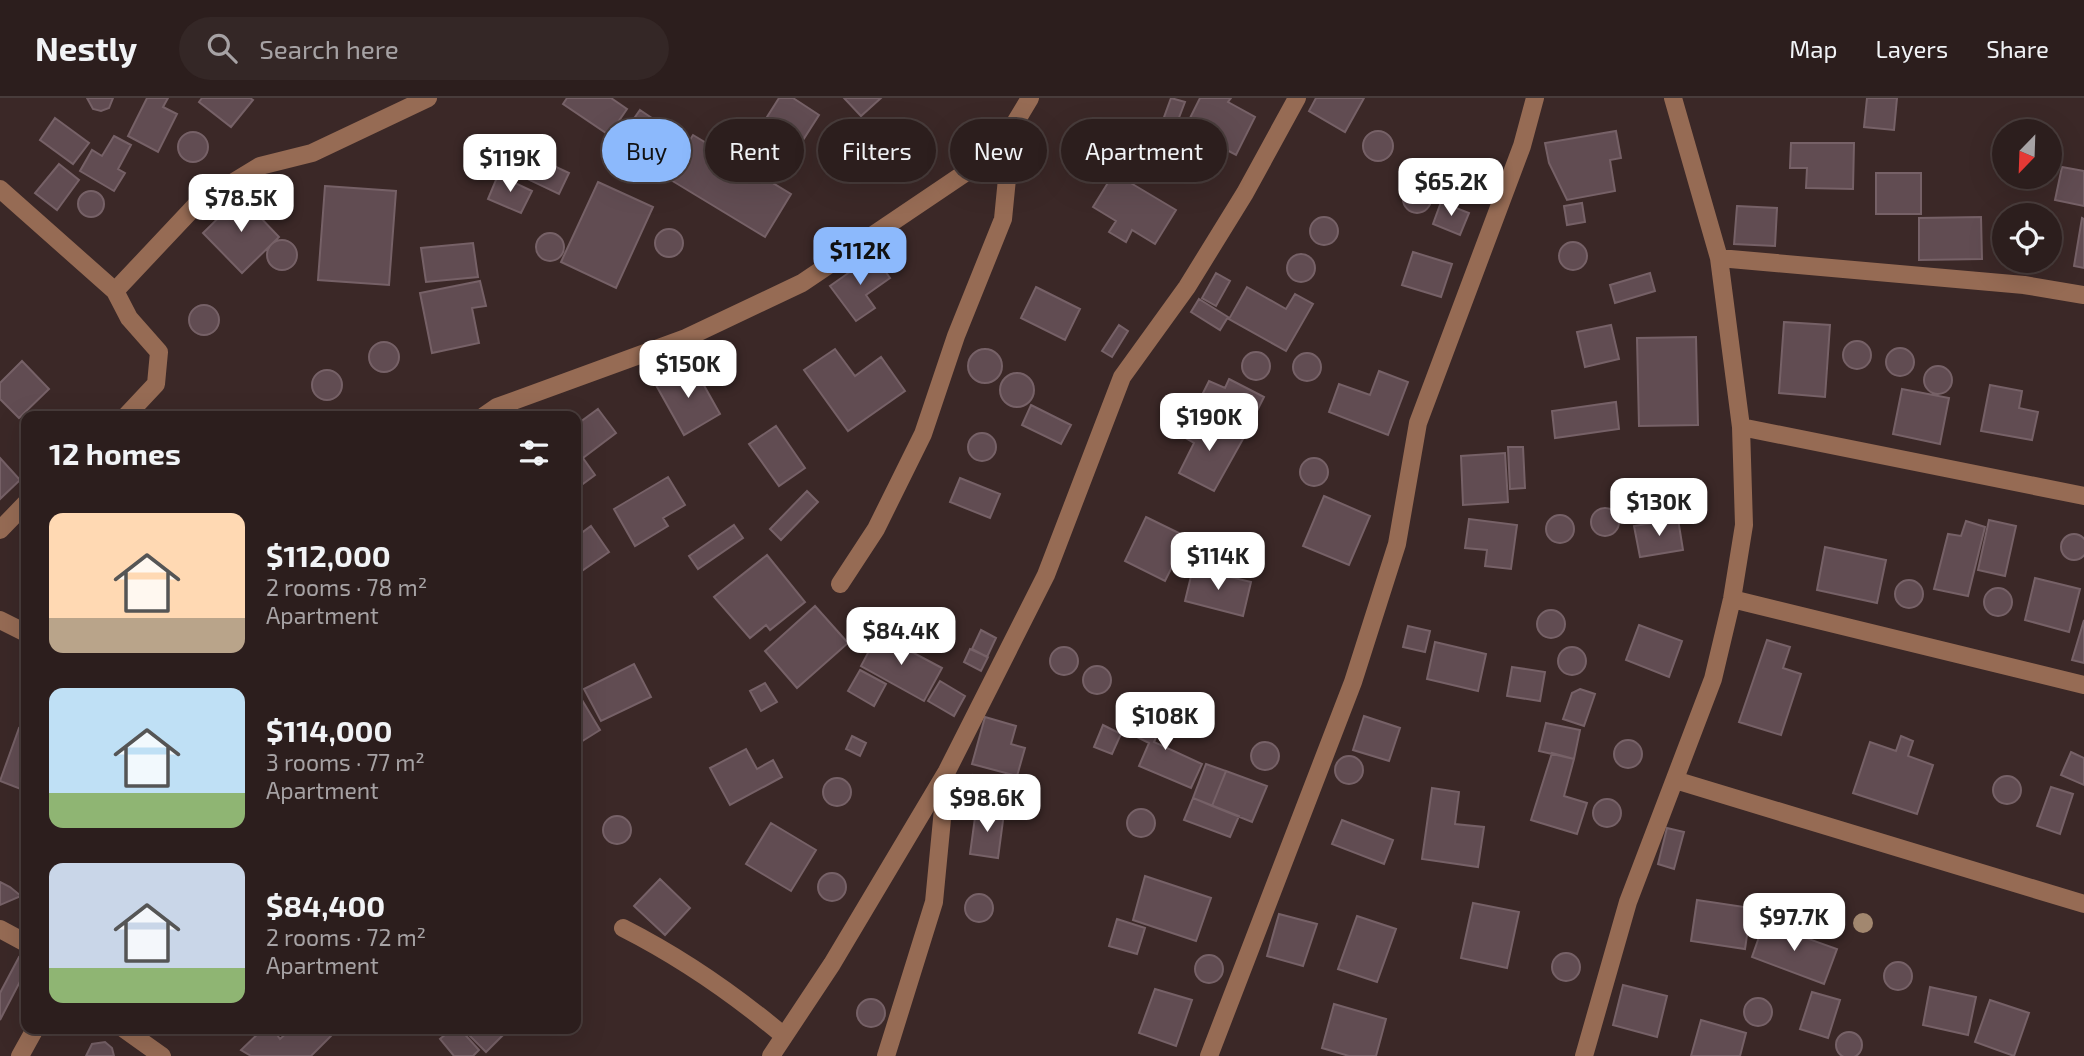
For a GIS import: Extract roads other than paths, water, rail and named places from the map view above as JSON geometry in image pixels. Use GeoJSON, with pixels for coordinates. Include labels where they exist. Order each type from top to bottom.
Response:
{"type":"FeatureCollection","features":[{"type":"Feature","properties":{"kind":"street"},"geometry":{"type":"LineString","coordinates":[[115,291],[196,205],[260,166],[312,153],[428,98]]}},
{"type":"Feature","properties":{"kind":"street"},"geometry":{"type":"LineString","coordinates":[[1017,119],[1030,98]]}},
{"type":"Feature","properties":{"kind":"street"},"geometry":{"type":"LineString","coordinates":[[771,1056],[832,964],[947,771],[1046,575],[1122,377],[1194,276],[1245,193],[1297,98]]}},
{"type":"Feature","properties":{"kind":"street"},"geometry":{"type":"LineString","coordinates":[[1209,1056],[1353,682],[1397,544],[1418,423],[1522,146],[1535,98]]}},
{"type":"Feature","properties":{"kind":"street"},"geometry":{"type":"LineString","coordinates":[[1604,1056],[1585,1052],[1628,902],[1713,679],[1732,599],[1744,525],[1741,427],[1719,258],[1673,98]]}},
{"type":"Feature","properties":{"kind":"street"},"geometry":{"type":"LineString","coordinates":[[491,411],[686,338],[802,283],[952,182]]}},
{"type":"Feature","properties":{"kind":"street"},"geometry":{"type":"LineString","coordinates":[[840,584],[876,529],[923,434],[956,336],[1003,219],[1007,182]]}},
{"type":"Feature","properties":{"kind":"street"},"geometry":{"type":"LineString","coordinates":[[0,189],[115,291],[129,318],[159,352],[156,384],[131,411]]}},
{"type":"Feature","properties":{"kind":"street"},"geometry":{"type":"LineString","coordinates":[[1719,258],[2024,285],[2084,295]]}},
{"type":"Feature","properties":{"kind":"street"},"geometry":{"type":"LineString","coordinates":[[1741,427],[2084,496]]}},
{"type":"Feature","properties":{"kind":"street"},"geometry":{"type":"LineString","coordinates":[[0,530],[21,508]]}},
{"type":"Feature","properties":{"kind":"street"},"geometry":{"type":"LineString","coordinates":[[1732,599],[2084,685]]}},
{"type":"Feature","properties":{"kind":"street"},"geometry":{"type":"LineString","coordinates":[[0,620],[21,630]]}},
{"type":"Feature","properties":{"kind":"street"},"geometry":{"type":"LineString","coordinates":[[886,1056],[934,902],[947,771]]}},
{"type":"Feature","properties":{"kind":"street"},"geometry":{"type":"LineString","coordinates":[[1675,780],[2084,904]]}},
{"type":"Feature","properties":{"kind":"street"},"geometry":{"type":"LineString","coordinates":[[624,928],[677,955],[741,999],[785,1036]]}},
{"type":"Feature","properties":{"kind":"street"},"geometry":{"type":"LineString","coordinates":[[0,929],[21,940]]}},
{"type":"Feature","properties":{"kind":"street"},"geometry":{"type":"LineString","coordinates":[[20,1056],[32,1034]]}},
{"type":"Feature","properties":{"kind":"street"},"geometry":{"type":"LineString","coordinates":[[131,1034],[162,1056]]}}]}
